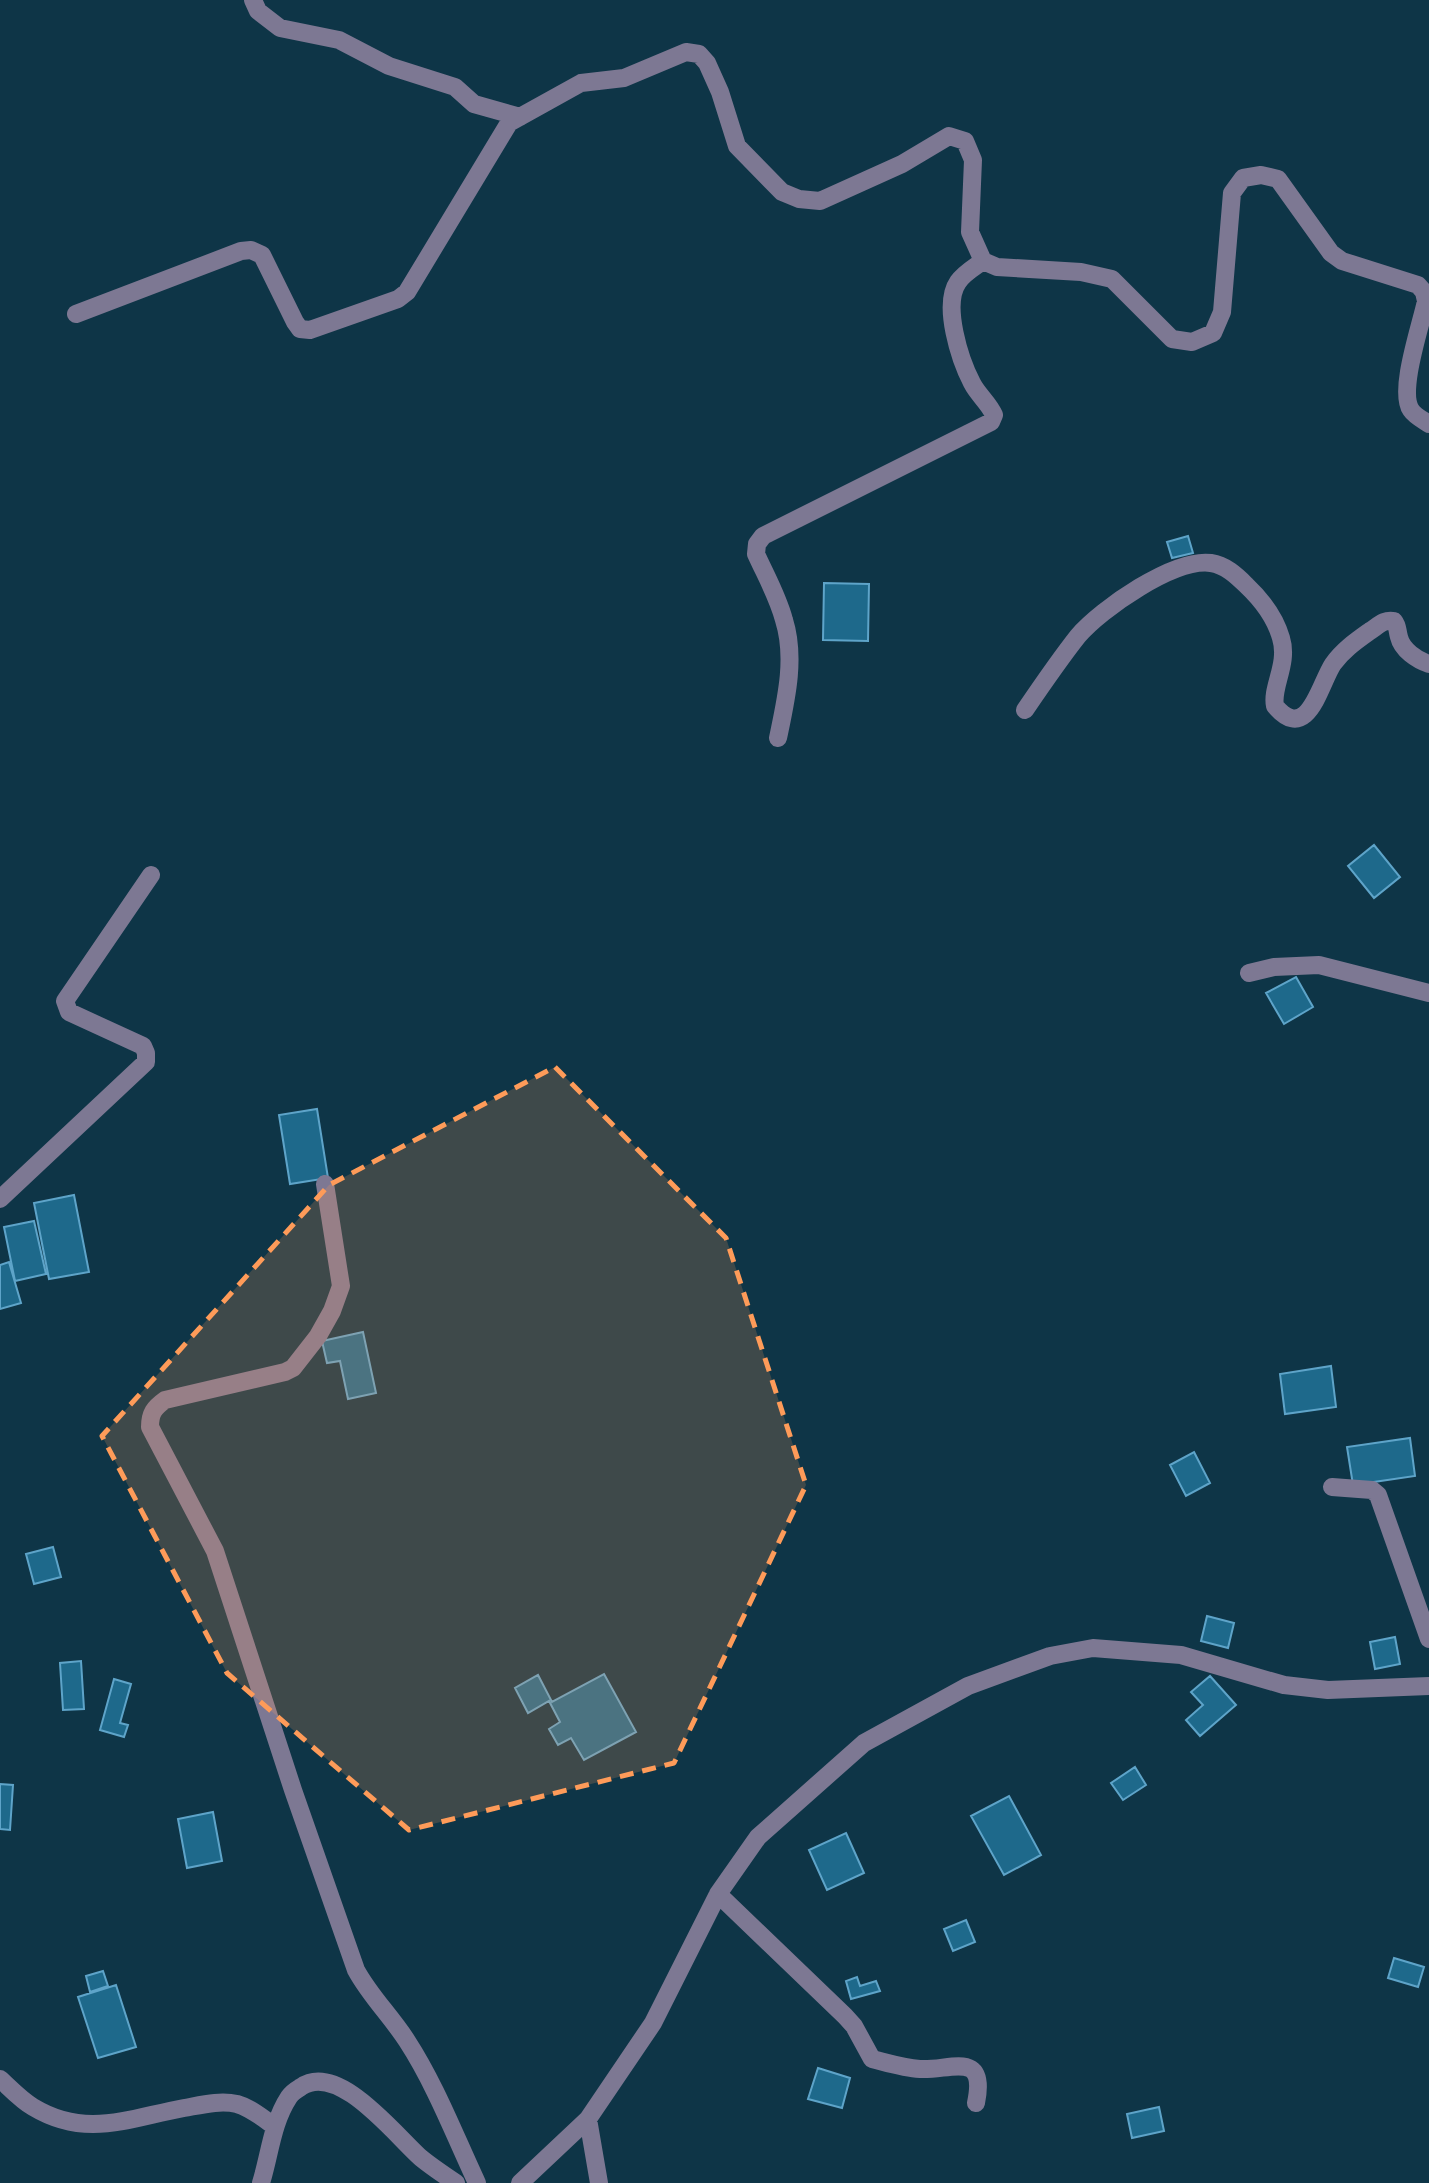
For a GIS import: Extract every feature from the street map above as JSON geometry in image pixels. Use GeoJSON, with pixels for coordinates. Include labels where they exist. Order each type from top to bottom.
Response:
{"type":"FeatureCollection","features":[{"type":"Feature","properties":{"kind":"street"},"geometry":{"type":"LineString","coordinates":[[253,0],[258,11],[280,29],[339,40],[388,66],[455,87],[474,104],[520,117]]}},
{"type":"Feature","properties":{"kind":"street"},"geometry":{"type":"LineString","coordinates":[[76,314],[241,251],[251,250],[262,255],[300,328],[310,330],[398,299],[407,292],[509,123],[581,83],[624,78],[686,52],[699,54],[707,63],[720,92],[737,146],[782,192],[799,199],[820,201],[902,164],[949,136],[965,141],[973,160],[970,232],[983,261],[997,267],[1081,272],[1112,279],[1172,339],[1192,341],[1213,333],[1222,312],[1232,192],[1243,178],[1261,175],[1278,179],[1331,253],[1342,261],[1418,285],[1424,292],[1426,301],[1406,397],[1411,410],[1429,424]]}},
{"type":"Feature","properties":{"kind":"street"},"geometry":{"type":"LineString","coordinates":[[778,738],[788,691],[790,652],[785,620],[757,554],[757,544],[763,537],[991,422],[994,415],[990,406],[973,385],[961,357],[951,312],[957,284],[983,261]]}},
{"type":"Feature","properties":{"kind":"street"},"geometry":{"type":"LineString","coordinates":[[1024,710],[1079,636],[1100,613],[1141,586],[1190,564],[1201,562],[1229,570],[1254,592],[1271,615],[1282,642],[1283,656],[1273,698],[1275,706],[1289,717],[1298,718],[1311,710],[1326,677],[1340,655],[1384,621],[1394,621],[1406,649],[1429,664]]}},
{"type":"Feature","properties":{"kind":"street"},"geometry":{"type":"LineString","coordinates":[[0,1199],[146,1062],[143,1046],[69,1012],[65,1001],[151,876]]}},
{"type":"Feature","properties":{"kind":"street"},"geometry":{"type":"LineString","coordinates":[[1249,973],[1274,967],[1320,965],[1429,993]]}},
{"type":"Feature","properties":{"kind":"street"},"geometry":{"type":"LineString","coordinates":[[326,1184],[341,1286],[332,1311],[318,1336],[293,1368],[285,1372],[165,1399],[155,1406],[150,1415],[150,1427],[215,1551],[293,1790],[356,1970],[363,1984],[413,2050],[477,2183]]}},
{"type":"Feature","properties":{"kind":"street"},"geometry":{"type":"LineString","coordinates":[[1332,1487],[1372,1490],[1378,1495],[1429,1639]]}},
{"type":"Feature","properties":{"kind":"street"},"geometry":{"type":"LineString","coordinates":[[520,2183],[588,2119],[653,2022],[718,1894],[758,1837],[864,1743],[968,1686],[1051,1656],[1093,1648],[1181,1655],[1284,1685],[1328,1690],[1429,1686]]}},
{"type":"Feature","properties":{"kind":"street"},"geometry":{"type":"LineString","coordinates":[[718,1894],[845,2016],[872,2059],[921,2070],[952,2065],[966,2067],[975,2074],[979,2085],[976,2103]]}},
{"type":"Feature","properties":{"kind":"street"},"geometry":{"type":"LineString","coordinates":[[0,2079],[31,2107],[58,2120],[87,2125],[118,2124],[173,2110],[226,2103],[251,2110],[274,2126]]}},
{"type":"Feature","properties":{"kind":"street"},"geometry":{"type":"LineString","coordinates":[[261,2183],[268,2162],[274,2126],[290,2094],[307,2082],[327,2081],[358,2098],[422,2159],[456,2183]]}},
{"type":"Feature","properties":{"kind":"street"},"geometry":{"type":"LineString","coordinates":[[588,2119],[599,2183]]}},
{"type":"Feature","properties":{"kind":"highlighted area"},"geometry":{"type":"Polygon","coordinates":[[[555,1067],[726,1238],[806,1485],[674,1763],[409,1830],[227,1673],[102,1436],[329,1185],[555,1067]]]}},
{"type":"Feature","properties":{"kind":"building"},"geometry":{"type":"Polygon","coordinates":[[[1188,536],[1193,553],[1172,558],[1167,542],[1188,536]]]}},
{"type":"Feature","properties":{"kind":"building"},"geometry":{"type":"Polygon","coordinates":[[[824,583],[869,584],[868,641],[823,640],[824,583]]]}},
{"type":"Feature","properties":{"kind":"building"},"geometry":{"type":"Polygon","coordinates":[[[1374,845],[1400,877],[1374,898],[1348,866],[1374,845]]]}},
{"type":"Feature","properties":{"kind":"building"},"geometry":{"type":"Polygon","coordinates":[[[1296,977],[1313,1007],[1284,1024],[1266,993],[1296,977]]]}},
{"type":"Feature","properties":{"kind":"building"},"geometry":{"type":"Polygon","coordinates":[[[317,1109],[328,1178],[290,1184],[279,1115],[317,1109]]]}},
{"type":"Feature","properties":{"kind":"building"},"geometry":{"type":"Polygon","coordinates":[[[74,1195],[89,1272],[49,1279],[34,1203],[74,1195]]]}},
{"type":"Feature","properties":{"kind":"building"},"geometry":{"type":"Polygon","coordinates":[[[34,1221],[46,1274],[15,1281],[4,1227],[34,1221]]]}},
{"type":"Feature","properties":{"kind":"building"},"geometry":{"type":"Polygon","coordinates":[[[9,1262],[21,1303],[0,1309],[0,1265],[9,1262]]]}},
{"type":"Feature","properties":{"kind":"building"},"geometry":{"type":"Polygon","coordinates":[[[363,1332],[376,1393],[348,1399],[340,1361],[327,1363],[322,1341],[363,1332]]]}},
{"type":"Feature","properties":{"kind":"building"},"geometry":{"type":"Polygon","coordinates":[[[1331,1366],[1336,1407],[1285,1414],[1280,1374],[1331,1366]]]}},
{"type":"Feature","properties":{"kind":"building"},"geometry":{"type":"Polygon","coordinates":[[[1410,1438],[1415,1476],[1353,1485],[1347,1447],[1410,1438]]]}},
{"type":"Feature","properties":{"kind":"building"},"geometry":{"type":"Polygon","coordinates":[[[1194,1452],[1210,1483],[1186,1496],[1170,1465],[1194,1452]]]}},
{"type":"Feature","properties":{"kind":"building"},"geometry":{"type":"Polygon","coordinates":[[[53,1547],[61,1577],[34,1584],[26,1554],[53,1547]]]}},
{"type":"Feature","properties":{"kind":"building"},"geometry":{"type":"Polygon","coordinates":[[[1207,1616],[1234,1623],[1228,1648],[1201,1641],[1207,1616]]]}},
{"type":"Feature","properties":{"kind":"building"},"geometry":{"type":"Polygon","coordinates":[[[1395,1637],[1400,1664],[1375,1669],[1370,1642],[1395,1637]]]}},
{"type":"Feature","properties":{"kind":"building"},"geometry":{"type":"Polygon","coordinates":[[[81,1661],[84,1709],[63,1710],[60,1663],[81,1661]]]}},
{"type":"Feature","properties":{"kind":"building"},"geometry":{"type":"Polygon","coordinates":[[[604,1674],[636,1732],[584,1760],[571,1738],[558,1745],[549,1729],[560,1722],[549,1701],[528,1713],[515,1688],[538,1675],[552,1702],[604,1674]]]}},
{"type":"Feature","properties":{"kind":"building"},"geometry":{"type":"Polygon","coordinates":[[[1210,1676],[1236,1705],[1200,1736],[1186,1720],[1203,1705],[1191,1692],[1210,1676]]]}},
{"type":"Feature","properties":{"kind":"building"},"geometry":{"type":"Polygon","coordinates":[[[114,1679],[131,1684],[120,1723],[128,1725],[124,1737],[100,1730],[114,1679]]]}},
{"type":"Feature","properties":{"kind":"building"},"geometry":{"type":"Polygon","coordinates":[[[1135,1767],[1146,1785],[1123,1800],[1111,1783],[1135,1767]]]}},
{"type":"Feature","properties":{"kind":"building"},"geometry":{"type":"Polygon","coordinates":[[[0,1784],[13,1785],[10,1830],[0,1829],[0,1784]]]}},
{"type":"Feature","properties":{"kind":"building"},"geometry":{"type":"Polygon","coordinates":[[[1009,1796],[1041,1855],[1004,1875],[971,1816],[1009,1796]]]}},
{"type":"Feature","properties":{"kind":"building"},"geometry":{"type":"Polygon","coordinates":[[[213,1812],[222,1861],[187,1868],[178,1819],[213,1812]]]}},
{"type":"Feature","properties":{"kind":"building"},"geometry":{"type":"Polygon","coordinates":[[[846,1833],[864,1873],[827,1890],[809,1850],[846,1833]]]}},
{"type":"Feature","properties":{"kind":"building"},"geometry":{"type":"Polygon","coordinates":[[[966,1920],[975,1942],[953,1951],[944,1929],[966,1920]]]}},
{"type":"Feature","properties":{"kind":"building"},"geometry":{"type":"Polygon","coordinates":[[[1394,1958],[1424,1967],[1418,1987],[1388,1978],[1394,1958]]]}},
{"type":"Feature","properties":{"kind":"building"},"geometry":{"type":"Polygon","coordinates":[[[103,1971],[108,1986],[90,1992],[86,1976],[103,1971]]]}},
{"type":"Feature","properties":{"kind":"building"},"geometry":{"type":"Polygon","coordinates":[[[857,1977],[860,1986],[876,1981],[880,1991],[851,1999],[846,1981],[857,1977]]]}},
{"type":"Feature","properties":{"kind":"building"},"geometry":{"type":"Polygon","coordinates":[[[116,1985],[136,2047],[98,2058],[78,1997],[116,1985]]]}},
{"type":"Feature","properties":{"kind":"building"},"geometry":{"type":"Polygon","coordinates":[[[818,2068],[850,2078],[842,2108],[808,2099],[818,2068]]]}},
{"type":"Feature","properties":{"kind":"building"},"geometry":{"type":"Polygon","coordinates":[[[1159,2107],[1164,2131],[1132,2138],[1127,2114],[1159,2107]]]}}]}
